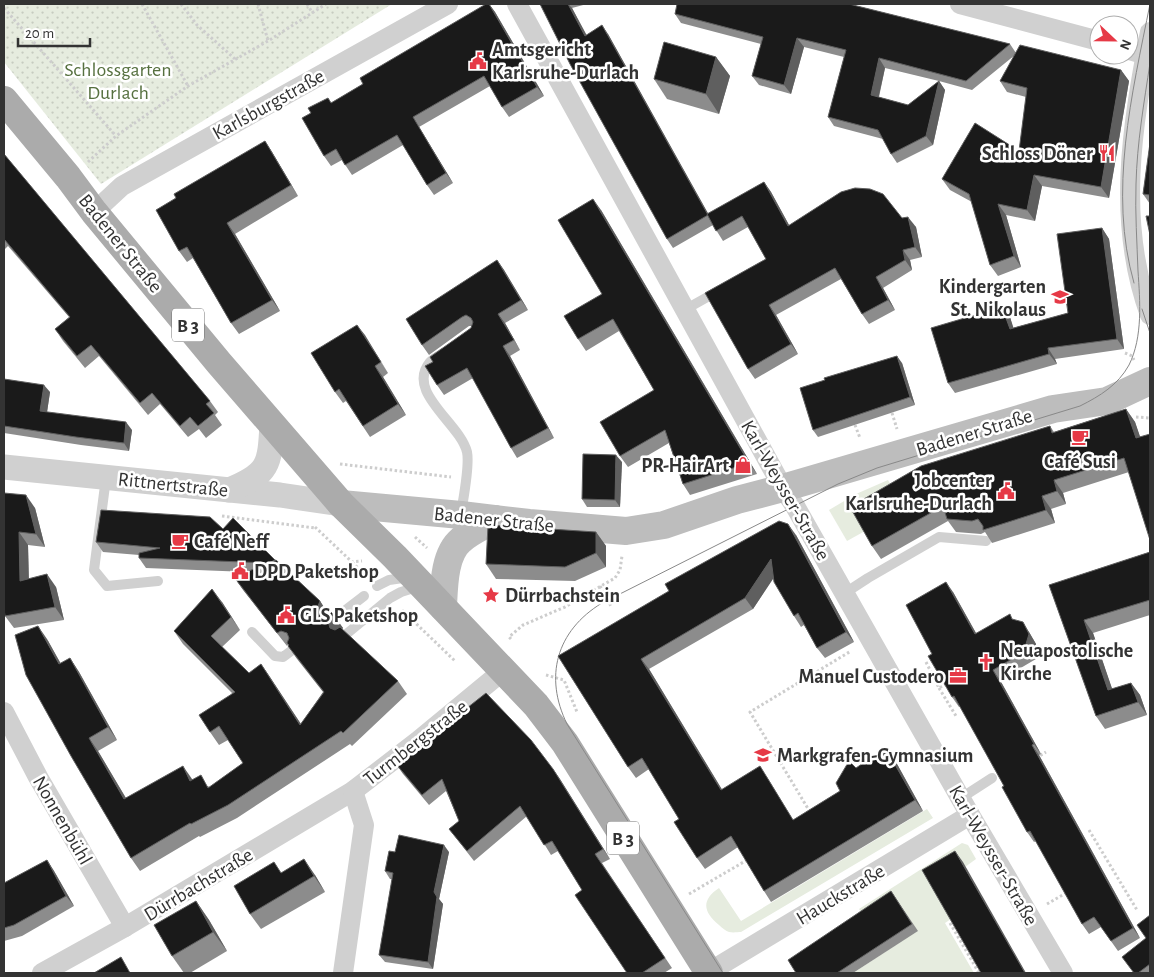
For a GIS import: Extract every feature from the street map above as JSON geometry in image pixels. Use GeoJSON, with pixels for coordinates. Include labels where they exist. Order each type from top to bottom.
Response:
{"type":"FeatureCollection","features":[{"type":"Feature","properties":{"kind":"main road","name":"Badener Straße"},"geometry":{"type":"LineString","coordinates":[[4,100],[68,177],[94,212],[341,504],[626,531],[664,525],[737,500],[784,488],[1053,408],[1107,401],[1150,381]]}},
{"type":"Feature","properties":{"kind":"main road","name":"B 3"},"geometry":{"type":"LineString","coordinates":[[341,504],[418,581],[536,705],[565,743],[709,973]]}},
{"type":"Feature","properties":{"kind":"main road"},"geometry":{"type":"LineString","coordinates":[[443,607],[444,574],[450,557],[460,540],[495,519]]}},
{"type":"Feature","properties":{"kind":"street","name":"Karlsburgstraße"},"geometry":{"type":"LineString","coordinates":[[94,212],[122,186],[448,4]]}},
{"type":"Feature","properties":{"kind":"street","name":"Karl-Weysser-Straße"},"geometry":{"type":"LineString","coordinates":[[517,4],[784,488],[965,806],[1063,973]]}},
{"type":"Feature","properties":{"kind":"street"},"geometry":{"type":"LineString","coordinates":[[960,4],[1089,38]]}},
{"type":"Feature","properties":{"kind":"street"},"geometry":{"type":"LineString","coordinates":[[1139,49],[1150,32]]}},
{"type":"Feature","properties":{"kind":"street"},"geometry":{"type":"LineString","coordinates":[[1138,65],[1143,112],[1132,148],[1129,216],[1139,278],[1150,315]]}},
{"type":"Feature","properties":{"kind":"street"},"geometry":{"type":"LineString","coordinates":[[229,490],[256,478],[269,461],[272,423]]}},
{"type":"Feature","properties":{"kind":"street","name":"Rittnertstraße"},"geometry":{"type":"LineString","coordinates":[[4,466],[280,495],[341,504]]}},
{"type":"Feature","properties":{"kind":"street","name":"Turmbergstraße"},"geometry":{"type":"LineString","coordinates":[[342,973],[364,825],[352,791],[418,741],[504,670]]}},
{"type":"Feature","properties":{"kind":"street","name":"Nonnenbühl"},"geometry":{"type":"LineString","coordinates":[[4,712],[38,777],[125,927]]}},
{"type":"Feature","properties":{"kind":"street","name":"Dürrbachstraße"},"geometry":{"type":"LineString","coordinates":[[42,973],[125,927],[352,791]]}},
{"type":"Feature","properties":{"kind":"street","name":"Hauckstraße"},"geometry":{"type":"LineString","coordinates":[[709,973],[965,806]]}},
{"type":"Feature","properties":{"kind":"lane"},"geometry":{"type":"LineString","coordinates":[[686,309],[728,285]]}},
{"type":"Feature","properties":{"kind":"lane"},"geometry":{"type":"LineString","coordinates":[[452,347],[430,362],[423,375],[425,393],[460,436],[467,453],[466,479],[461,515]]}},
{"type":"Feature","properties":{"kind":"lane"},"geometry":{"type":"LineString","coordinates":[[106,477],[94,570],[107,586],[158,581]]}},
{"type":"Feature","properties":{"kind":"lane"},"geometry":{"type":"LineString","coordinates":[[845,593],[939,537],[986,541]]}},
{"type":"Feature","properties":{"kind":"lane"},"geometry":{"type":"LineString","coordinates":[[377,586],[389,580],[418,581]]}},
{"type":"Feature","properties":{"kind":"lane"},"geometry":{"type":"LineString","coordinates":[[344,636],[390,598],[418,581]]}},
{"type":"Feature","properties":{"kind":"lane"},"geometry":{"type":"LineString","coordinates":[[334,619],[364,596]]}},
{"type":"Feature","properties":{"kind":"lane"},"geometry":{"type":"LineString","coordinates":[[252,632],[275,656],[283,657],[291,651]]}},
{"type":"Feature","properties":{"kind":"lane"},"geometry":{"type":"LineString","coordinates":[[965,806],[992,778]]}},
{"type":"Feature","properties":{"kind":"path"},"geometry":{"type":"LineString","coordinates":[[142,4],[188,86]]}},
{"type":"Feature","properties":{"kind":"path"},"geometry":{"type":"LineString","coordinates":[[181,4],[197,25],[234,59]]}},
{"type":"Feature","properties":{"kind":"path"},"geometry":{"type":"LineString","coordinates":[[258,4],[268,41]]}},
{"type":"Feature","properties":{"kind":"path"},"geometry":{"type":"LineString","coordinates":[[308,4],[312,12]]}},
{"type":"Feature","properties":{"kind":"path"},"geometry":{"type":"LineString","coordinates":[[94,157],[116,136],[188,86],[268,41],[326,4]]}},
{"type":"Feature","properties":{"kind":"path"},"geometry":{"type":"LineString","coordinates":[[4,8],[116,136]]}},
{"type":"Feature","properties":{"kind":"path"},"geometry":{"type":"LineString","coordinates":[[892,413],[896,426]]}},
{"type":"Feature","properties":{"kind":"path"},"geometry":{"type":"LineString","coordinates":[[856,425],[859,436]]}},
{"type":"Feature","properties":{"kind":"path"},"geometry":{"type":"LineString","coordinates":[[335,463],[466,479]]}},
{"type":"Feature","properties":{"kind":"path"},"geometry":{"type":"LineString","coordinates":[[514,642],[509,637],[523,625],[565,606],[615,578],[620,570],[626,531]]}},
{"type":"Feature","properties":{"kind":"path"},"geometry":{"type":"LineString","coordinates":[[600,586],[612,608]]}},
{"type":"Feature","properties":{"kind":"path"},"geometry":{"type":"LineString","coordinates":[[390,598],[483,688]]}},
{"type":"Feature","properties":{"kind":"path"},"geometry":{"type":"LineString","coordinates":[[812,815],[750,712],[871,639]]}},
{"type":"Feature","properties":{"kind":"path"},"geometry":{"type":"LineString","coordinates":[[926,662],[956,716]]}},
{"type":"Feature","properties":{"kind":"path"},"geometry":{"type":"LineString","coordinates":[[940,688],[946,684]]}},
{"type":"Feature","properties":{"kind":"path"},"geometry":{"type":"LineString","coordinates":[[1031,761],[1046,752]]}},
{"type":"Feature","properties":{"kind":"path"},"geometry":{"type":"LineString","coordinates":[[1089,830],[1137,910]]}},
{"type":"Feature","properties":{"kind":"path"},"geometry":{"type":"LineString","coordinates":[[688,894],[746,860]]}},
{"type":"Feature","properties":{"kind":"path"},"geometry":{"type":"LineString","coordinates":[[950,923],[979,973]]}},
{"type":"Feature","properties":{"kind":"green space","name":"Schlossgarten Durlach"},"geometry":{"type":"Polygon","coordinates":[[[4,4],[392,4],[101,184],[4,62],[4,4]]]}},
{"type":"Feature","properties":{"kind":"green space"},"geometry":{"type":"Polygon","coordinates":[[[888,480],[898,498],[865,531],[847,541],[829,510],[856,494],[888,480]]]}},
{"type":"Feature","properties":{"kind":"green space"},"geometry":{"type":"Polygon","coordinates":[[[927,809],[933,818],[741,932],[725,930],[707,911],[706,906],[709,897],[719,888],[741,921],[927,809]]]}},
{"type":"Feature","properties":{"kind":"green space"},"geometry":{"type":"Polygon","coordinates":[[[962,843],[968,845],[976,859],[965,867],[962,862],[951,919],[945,923],[974,973],[853,973],[917,931],[866,919],[859,909],[962,843]]]}},
{"type":"Feature","properties":{"kind":"building"},"geometry":{"type":"Polygon","coordinates":[[[489,4],[537,87],[502,107],[484,76],[413,117],[446,173],[427,185],[397,135],[345,165],[336,149],[324,156],[302,118],[311,113],[308,108],[328,98],[331,103],[363,84],[360,78],[489,4]]]}},
{"type":"Feature","properties":{"kind":"building"},"geometry":{"type":"Polygon","coordinates":[[[540,4],[568,4],[585,36],[602,25],[708,215],[667,239],[570,64],[540,4]]]}},
{"type":"Feature","properties":{"kind":"building"},"geometry":{"type":"Polygon","coordinates":[[[677,4],[849,4],[1010,44],[966,81],[879,58],[871,95],[908,105],[939,81],[926,136],[891,154],[878,130],[828,117],[846,50],[797,38],[784,85],[752,76],[763,37],[675,14],[677,4]]]}},
{"type":"Feature","properties":{"kind":"building"},"geometry":{"type":"Polygon","coordinates":[[[664,42],[716,57],[706,94],[654,79],[664,42]]]}},
{"type":"Feature","properties":{"kind":"building"},"geometry":{"type":"Polygon","coordinates":[[[1020,45],[1089,62],[1089,65],[1101,65],[1121,70],[1101,187],[1034,175],[1027,210],[998,204],[1014,256],[990,265],[969,194],[942,179],[975,123],[1019,151],[1027,88],[1000,81],[1020,45]]]}},
{"type":"Feature","properties":{"kind":"building"},"geometry":{"type":"Polygon","coordinates":[[[265,141],[291,185],[227,223],[272,300],[231,323],[187,247],[179,251],[156,210],[176,198],[174,194],[265,141]]]}},
{"type":"Feature","properties":{"kind":"building"},"geometry":{"type":"Polygon","coordinates":[[[1150,143],[1150,195],[1143,194],[1150,143]]]}},
{"type":"Feature","properties":{"kind":"building"},"geometry":{"type":"Polygon","coordinates":[[[4,154],[210,401],[206,404],[214,413],[198,426],[190,417],[180,426],[152,393],[140,403],[91,345],[77,356],[55,329],[70,317],[4,239],[4,154]]]}},
{"type":"Feature","properties":{"kind":"building"},"geometry":{"type":"Polygon","coordinates":[[[764,182],[788,226],[841,192],[855,188],[870,189],[883,194],[902,218],[908,217],[915,247],[903,250],[905,260],[876,277],[888,300],[862,314],[835,268],[769,305],[791,344],[748,369],[705,293],[766,259],[742,216],[716,231],[707,214],[764,182]]]}},
{"type":"Feature","properties":{"kind":"building"},"geometry":{"type":"Polygon","coordinates":[[[593,199],[749,463],[683,484],[665,430],[620,456],[600,422],[654,390],[613,319],[578,339],[564,316],[602,294],[558,220],[593,199]]]}},
{"type":"Feature","properties":{"kind":"building"},"geometry":{"type":"Polygon","coordinates":[[[1146,216],[1150,216],[1150,235],[1146,216]]]}},
{"type":"Feature","properties":{"kind":"building"},"geometry":{"type":"Polygon","coordinates":[[[1102,228],[1117,339],[1048,348],[1049,354],[948,383],[931,328],[1002,307],[1010,329],[1068,313],[1057,234],[1102,228]]]}},
{"type":"Feature","properties":{"kind":"building"},"geometry":{"type":"Polygon","coordinates":[[[497,260],[521,300],[498,314],[514,340],[503,346],[548,428],[511,448],[467,368],[437,385],[425,366],[433,362],[430,357],[471,328],[473,322],[471,318],[466,315],[462,317],[422,345],[406,319],[497,260]]]}},
{"type":"Feature","properties":{"kind":"building"},"geometry":{"type":"Polygon","coordinates":[[[357,325],[381,362],[375,366],[398,404],[363,426],[339,389],[335,392],[311,353],[357,325]]]}},
{"type":"Feature","properties":{"kind":"building"},"geometry":{"type":"Polygon","coordinates":[[[897,356],[910,397],[813,430],[800,388],[825,380],[824,378],[897,356]]]}},
{"type":"Feature","properties":{"kind":"building"},"geometry":{"type":"Polygon","coordinates":[[[4,379],[44,385],[40,411],[126,422],[124,443],[4,426],[4,379]]]}},
{"type":"Feature","properties":{"kind":"building"},"geometry":{"type":"Polygon","coordinates":[[[1126,409],[1136,438],[1150,434],[1150,540],[1124,458],[1054,480],[1057,491],[1042,496],[1046,510],[983,530],[983,526],[978,519],[972,521],[947,519],[943,506],[872,546],[850,507],[921,466],[1050,426],[1052,433],[1126,409]]]}},
{"type":"Feature","properties":{"kind":"building"},"geometry":{"type":"Polygon","coordinates":[[[583,454],[616,455],[615,500],[582,499],[583,454]]]}},
{"type":"Feature","properties":{"kind":"building"},"geometry":{"type":"Polygon","coordinates":[[[4,493],[26,495],[36,534],[19,532],[20,581],[47,574],[55,607],[5,616],[4,493]]]}},
{"type":"Feature","properties":{"kind":"building"},"geometry":{"type":"Polygon","coordinates":[[[101,510],[210,517],[223,529],[233,518],[275,560],[269,563],[139,558],[139,553],[160,548],[96,542],[101,510]]]}},
{"type":"Feature","properties":{"kind":"building"},"geometry":{"type":"Polygon","coordinates":[[[779,521],[788,524],[846,632],[817,648],[798,613],[794,616],[774,582],[771,559],[745,598],[641,659],[721,790],[760,766],[793,820],[840,791],[836,783],[849,761],[856,768],[879,752],[889,754],[915,800],[764,891],[731,836],[697,858],[674,822],[679,819],[642,758],[628,767],[558,656],[669,591],[665,584],[779,521]]]}},
{"type":"Feature","properties":{"kind":"building"},"geometry":{"type":"Polygon","coordinates":[[[488,525],[596,532],[596,553],[565,567],[486,564],[488,525]]]}},
{"type":"Feature","properties":{"kind":"building"},"geometry":{"type":"Polygon","coordinates":[[[1150,552],[1150,600],[1084,620],[1108,690],[1131,683],[1138,702],[1096,716],[1049,585],[1150,552]]]}},
{"type":"Feature","properties":{"kind":"building"},"geometry":{"type":"Polygon","coordinates":[[[276,560],[320,601],[318,606],[320,610],[325,613],[330,611],[334,615],[328,621],[330,628],[335,630],[340,627],[398,681],[343,733],[341,731],[228,805],[190,823],[131,858],[26,675],[15,635],[38,626],[59,664],[70,658],[108,727],[89,738],[124,799],[183,766],[190,781],[201,775],[208,788],[243,763],[219,726],[210,732],[199,715],[235,692],[174,631],[212,589],[231,617],[211,636],[249,673],[261,664],[300,725],[324,692],[288,646],[289,638],[287,633],[281,631],[277,633],[234,577],[276,560]]]}},
{"type":"Feature","properties":{"kind":"building"},"geometry":{"type":"Polygon","coordinates":[[[946,582],[975,634],[1010,614],[1012,619],[1023,622],[1029,634],[1026,644],[1029,649],[993,670],[1133,928],[1111,941],[1094,917],[1082,924],[1030,831],[1027,832],[954,696],[952,697],[928,656],[932,654],[906,605],[946,582]]]}},
{"type":"Feature","properties":{"kind":"building"},"geometry":{"type":"Polygon","coordinates":[[[486,693],[531,740],[553,769],[603,849],[595,854],[665,958],[642,973],[627,973],[575,895],[582,890],[552,841],[544,845],[520,806],[467,851],[449,829],[459,821],[442,779],[422,795],[396,764],[486,693]]]}},
{"type":"Feature","properties":{"kind":"building"},"geometry":{"type":"Polygon","coordinates":[[[399,835],[444,845],[434,892],[437,897],[428,962],[379,955],[393,873],[385,871],[389,851],[395,852],[399,835]]]}},
{"type":"Feature","properties":{"kind":"building"},"geometry":{"type":"Polygon","coordinates":[[[955,851],[1025,973],[981,973],[922,870],[955,851]]]}},
{"type":"Feature","properties":{"kind":"building"},"geometry":{"type":"Polygon","coordinates":[[[304,859],[314,876],[250,914],[234,886],[274,862],[281,873],[304,859]]]}},
{"type":"Feature","properties":{"kind":"building"},"geometry":{"type":"Polygon","coordinates":[[[47,860],[66,896],[14,925],[4,928],[4,883],[47,860]]]}},
{"type":"Feature","properties":{"kind":"building"},"geometry":{"type":"Polygon","coordinates":[[[891,891],[912,924],[837,973],[796,973],[788,960],[891,891]]]}},
{"type":"Feature","properties":{"kind":"building"},"geometry":{"type":"Polygon","coordinates":[[[196,901],[213,932],[172,956],[154,925],[196,901]]]}},
{"type":"Feature","properties":{"kind":"building"},"geometry":{"type":"Polygon","coordinates":[[[1150,915],[1150,964],[1138,973],[1134,973],[1122,957],[1146,938],[1137,925],[1150,915]]]}},
{"type":"Feature","properties":{"kind":"building"},"geometry":{"type":"Polygon","coordinates":[[[121,957],[130,973],[94,973],[121,957]]]}},
{"type":"Feature","properties":{"kind":"tram line"},"geometry":{"type":"LineString","coordinates":[[1134,283],[1126,249],[1123,214],[1123,178],[1130,108],[1150,4]]}},
{"type":"Feature","properties":{"kind":"tram line"},"geometry":{"type":"LineString","coordinates":[[723,973],[567,724],[556,689],[556,672],[559,656],[565,641],[586,614],[602,603],[838,484],[877,468],[1080,406],[1114,384],[1129,365],[1139,331],[1140,307],[1136,217],[1137,169],[1141,123],[1150,63]]}},
{"type":"Feature","properties":{"kind":"tram line"},"geometry":{"type":"LineString","coordinates":[[1142,309],[1150,333]]}},
{"type":"Feature","properties":{"kind":"place","name":"Amtsgericht Karlsruhe-Durlach"},"geometry":{"type":"Point","coordinates":[478,61]}},
{"type":"Feature","properties":{"kind":"place","name":"Schloss Döner"},"geometry":{"type":"Point","coordinates":[1107,153]}},
{"type":"Feature","properties":{"kind":"place","name":"Kindergarten St. Nikolaus"},"geometry":{"type":"Point","coordinates":[1060,297]}},
{"type":"Feature","properties":{"kind":"place","name":"Café Susi"},"geometry":{"type":"Point","coordinates":[1080,437]}},
{"type":"Feature","properties":{"kind":"place","name":"PR-HairArt"},"geometry":{"type":"Point","coordinates":[743,465]}},
{"type":"Feature","properties":{"kind":"place","name":"Jobcenter Karlsruhe-Durlach"},"geometry":{"type":"Point","coordinates":[1006,491]}},
{"type":"Feature","properties":{"kind":"place","name":"Café Neff"},"geometry":{"type":"Point","coordinates":[180,541]}},
{"type":"Feature","properties":{"kind":"place","name":"DPD Paketshop"},"geometry":{"type":"Point","coordinates":[240,571]}},
{"type":"Feature","properties":{"kind":"place","name":"Dürrbachstein"},"geometry":{"type":"Point","coordinates":[491,595]}},
{"type":"Feature","properties":{"kind":"place","name":"GLS Paketshop"},"geometry":{"type":"Point","coordinates":[286,615]}},
{"type":"Feature","properties":{"kind":"place","name":"Neuapostolische Kirche"},"geometry":{"type":"Point","coordinates":[986,662]}},
{"type":"Feature","properties":{"kind":"place","name":"Manuel Custodero"},"geometry":{"type":"Point","coordinates":[958,676]}},
{"type":"Feature","properties":{"kind":"place","name":"Markgrafen-Gymnasium"},"geometry":{"type":"Point","coordinates":[763,755]}}]}
